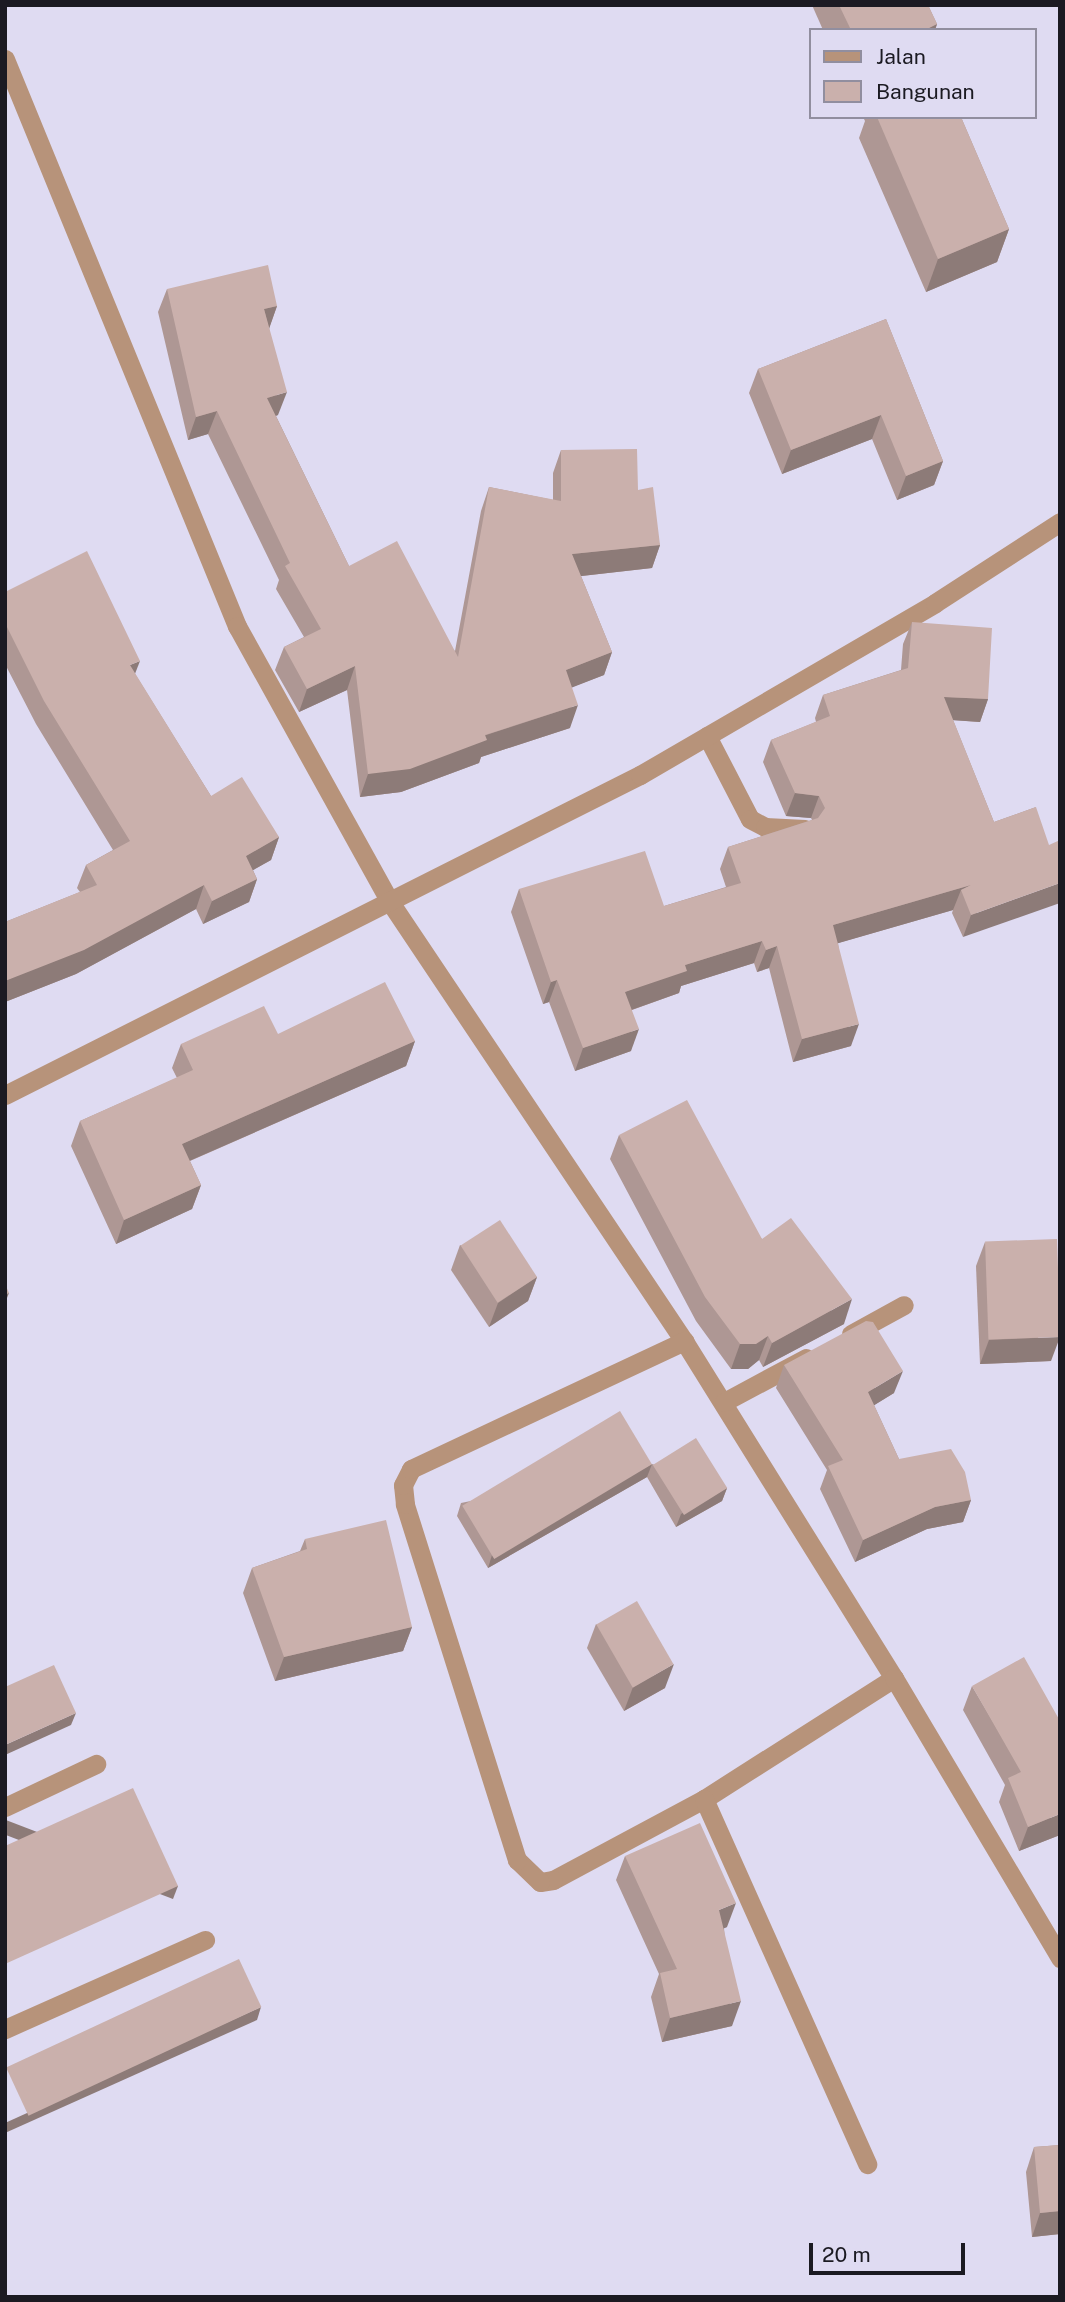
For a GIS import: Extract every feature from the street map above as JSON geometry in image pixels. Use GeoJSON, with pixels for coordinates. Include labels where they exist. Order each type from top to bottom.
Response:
{"type":"FeatureCollection","features":[{"type":"Feature","properties":{"kind":"street"},"geometry":{"type":"LineString","coordinates":[[5,59],[237,626],[390,902],[724,1402],[894,1678],[1060,1958]]}},
{"type":"Feature","properties":{"kind":"street"},"geometry":{"type":"LineString","coordinates":[[5,1095],[390,902],[707,736],[935,603],[1060,522]]}},
{"type":"Feature","properties":{"kind":"street"},"geometry":{"type":"LineString","coordinates":[[707,736],[750,819],[765,827],[805,829]]}},
{"type":"Feature","properties":{"kind":"street"},"geometry":{"type":"LineString","coordinates":[[724,1402],[904,1305]]}},
{"type":"Feature","properties":{"kind":"street"},"geometry":{"type":"LineString","coordinates":[[684,1340],[411,1469],[403,1485],[405,1504],[517,1860],[540,1882],[552,1880],[704,1799],[894,1678]]}},
{"type":"Feature","properties":{"kind":"street"},"geometry":{"type":"LineString","coordinates":[[5,1807],[96,1764]]}},
{"type":"Feature","properties":{"kind":"street"},"geometry":{"type":"LineString","coordinates":[[704,1799],[867,2164]]}},
{"type":"Feature","properties":{"kind":"street"},"geometry":{"type":"LineString","coordinates":[[5,2029],[205,1940]]}},
{"type":"Feature","properties":{"kind":"building"},"geometry":{"type":"Polygon","coordinates":[[[839,5],[928,5],[937,24],[929,28],[850,28],[839,5]]]}},
{"type":"Feature","properties":{"kind":"building"},"geometry":{"type":"Polygon","coordinates":[[[878,119],[962,119],[1009,229],[938,259],[878,119]]]}},
{"type":"Feature","properties":{"kind":"building"},"geometry":{"type":"Polygon","coordinates":[[[268,265],[277,306],[264,309],[287,392],[267,398],[349,566],[397,541],[458,657],[489,487],[561,501],[561,450],[637,449],[638,490],[653,487],[660,545],[572,554],[612,652],[566,670],[578,705],[485,735],[487,740],[410,769],[368,774],[355,666],[307,689],[284,647],[321,629],[285,566],[290,563],[217,411],[196,417],[167,289],[268,265]]]}},
{"type":"Feature","properties":{"kind":"building"},"geometry":{"type":"Polygon","coordinates":[[[886,319],[943,461],[906,476],[881,415],[791,450],[758,369],[886,319]]]}},
{"type":"Feature","properties":{"kind":"building"},"geometry":{"type":"Polygon","coordinates":[[[87,551],[140,661],[130,665],[211,796],[242,777],[279,837],[246,856],[257,879],[212,901],[204,885],[84,950],[5,981],[5,922],[97,885],[86,865],[130,841],[44,701],[5,623],[5,592],[87,551]]]}},
{"type":"Feature","properties":{"kind":"building"},"geometry":{"type":"Polygon","coordinates":[[[912,622],[992,628],[988,699],[944,697],[994,822],[1036,807],[1049,845],[1060,840],[1060,883],[971,915],[961,890],[971,885],[833,925],[859,1024],[802,1039],[777,946],[766,950],[762,941],[685,965],[687,971],[625,992],[639,1029],[583,1048],[557,980],[551,982],[519,889],[645,851],[664,906],[741,883],[728,847],[818,818],[825,808],[819,796],[795,793],[771,740],[830,716],[823,695],[908,668],[912,622]]]}},
{"type":"Feature","properties":{"kind":"building"},"geometry":{"type":"Polygon","coordinates":[[[385,982],[415,1041],[182,1144],[201,1185],[124,1220],[80,1121],[193,1070],[181,1044],[264,1006],[278,1034],[385,982]]]}},
{"type":"Feature","properties":{"kind":"building"},"geometry":{"type":"Polygon","coordinates":[[[687,1100],[762,1239],[791,1218],[852,1299],[772,1343],[768,1336],[756,1344],[740,1344],[705,1297],[619,1135],[687,1100]]]}},
{"type":"Feature","properties":{"kind":"building"},"geometry":{"type":"Polygon","coordinates":[[[500,1220],[537,1277],[498,1303],[461,1246],[500,1220]]]}},
{"type":"Feature","properties":{"kind":"building"},"geometry":{"type":"Polygon","coordinates":[[[1057,1239],[1060,1337],[988,1339],[985,1242],[1057,1239]]]}},
{"type":"Feature","properties":{"kind":"building"},"geometry":{"type":"Polygon","coordinates":[[[866,1321],[873,1322],[903,1371],[868,1392],[899,1459],[951,1449],[965,1472],[971,1500],[935,1507],[863,1540],[828,1466],[843,1460],[784,1365],[866,1321]]]}},
{"type":"Feature","properties":{"kind":"building"},"geometry":{"type":"Polygon","coordinates":[[[620,1411],[652,1464],[494,1559],[462,1506],[620,1411]]]}},
{"type":"Feature","properties":{"kind":"building"},"geometry":{"type":"Polygon","coordinates":[[[696,1438],[727,1488],[684,1515],[653,1465],[696,1438]]]}},
{"type":"Feature","properties":{"kind":"building"},"geometry":{"type":"Polygon","coordinates":[[[386,1520],[412,1627],[284,1657],[252,1568],[307,1549],[305,1539],[386,1520]]]}},
{"type":"Feature","properties":{"kind":"building"},"geometry":{"type":"Polygon","coordinates":[[[637,1601],[674,1664],[633,1688],[596,1625],[637,1601]]]}},
{"type":"Feature","properties":{"kind":"building"},"geometry":{"type":"Polygon","coordinates":[[[1024,1657],[1060,1721],[1060,1814],[1028,1827],[1008,1778],[1021,1772],[972,1686],[1024,1657]]]}},
{"type":"Feature","properties":{"kind":"building"},"geometry":{"type":"Polygon","coordinates":[[[54,1665],[76,1713],[5,1745],[5,1687],[54,1665]]]}},
{"type":"Feature","properties":{"kind":"building"},"geometry":{"type":"Polygon","coordinates":[[[133,1788],[178,1886],[5,1964],[5,1846],[133,1788]]]}},
{"type":"Feature","properties":{"kind":"building"},"geometry":{"type":"Polygon","coordinates":[[[700,1823],[736,1903],[719,1910],[741,2001],[670,2018],[660,1973],[677,1969],[625,1856],[700,1823]]]}},
{"type":"Feature","properties":{"kind":"building"},"geometry":{"type":"Polygon","coordinates":[[[239,1959],[261,2007],[28,2116],[6,2068],[239,1959]]]}},
{"type":"Feature","properties":{"kind":"building"},"geometry":{"type":"Polygon","coordinates":[[[1060,2145],[1060,2211],[1040,2213],[1034,2147],[1060,2145]]]}}]}
